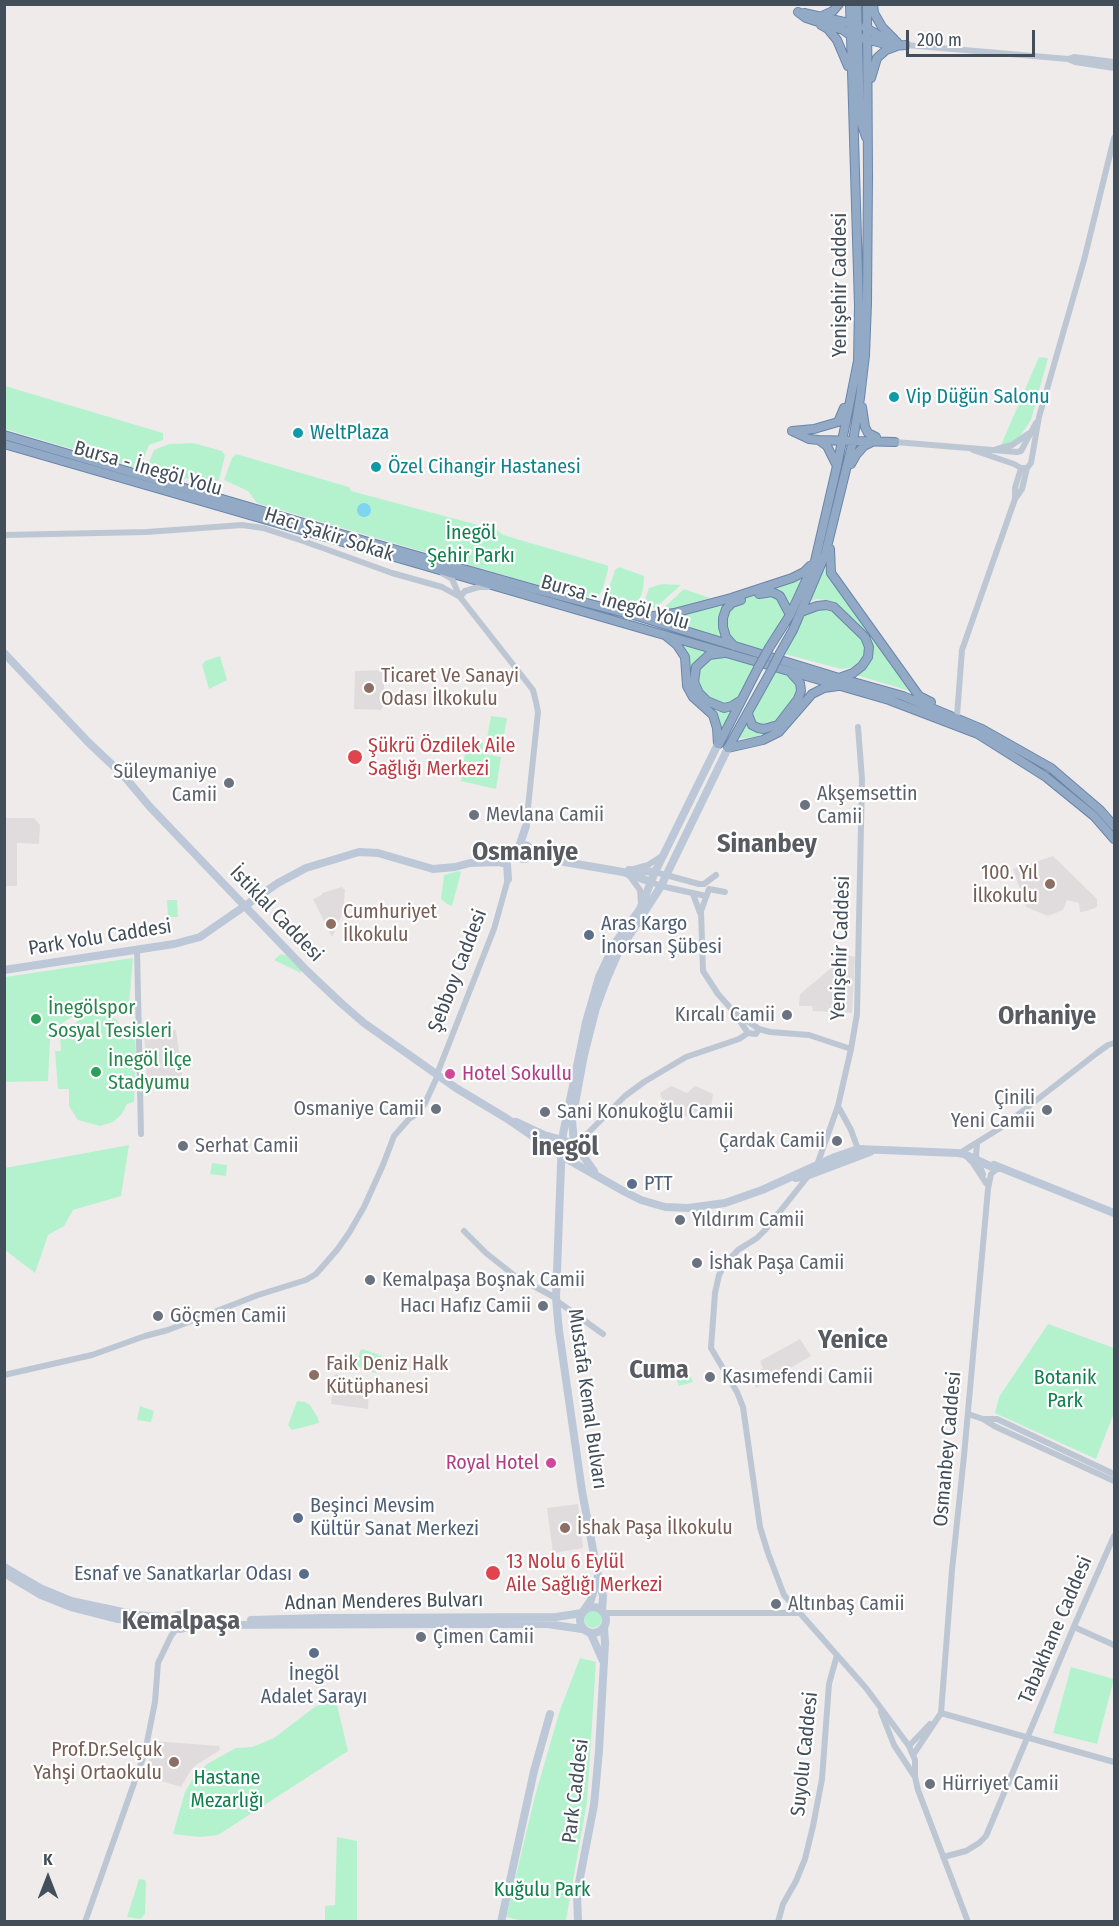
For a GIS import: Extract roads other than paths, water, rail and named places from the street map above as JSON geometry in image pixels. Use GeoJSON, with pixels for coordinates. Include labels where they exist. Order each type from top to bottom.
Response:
{"type":"FeatureCollection","features":[{"type":"Feature","properties":{"kind":"highway"},"geometry":{"type":"LineString","coordinates":[[822,16],[833,11],[839,4]]}},
{"type":"Feature","properties":{"kind":"highway","name":"Yenişehir Caddesi"},"geometry":{"type":"LineString","coordinates":[[829,541],[854,438],[866,355],[868,90],[850,4]]}},
{"type":"Feature","properties":{"kind":"highway"},"geometry":{"type":"LineString","coordinates":[[854,24],[857,4]]}},
{"type":"Feature","properties":{"kind":"highway","name":"Yenişehir Caddesi"},"geometry":{"type":"LineString","coordinates":[[718,744],[769,648],[790,615],[815,561],[856,373],[859,348],[859,306],[851,74],[858,37],[867,28],[867,4]]}},
{"type":"Feature","properties":{"kind":"highway"},"geometry":{"type":"LineString","coordinates":[[873,4],[874,13],[882,27],[900,44]]}},
{"type":"Feature","properties":{"kind":"highway"},"geometry":{"type":"LineString","coordinates":[[851,74],[837,40],[828,30],[798,12],[867,28],[900,44]]}},
{"type":"Feature","properties":{"kind":"highway"},"geometry":{"type":"LineString","coordinates":[[813,21],[858,37],[900,44]]}},
{"type":"Feature","properties":{"kind":"highway"},"geometry":{"type":"LineString","coordinates":[[858,37],[860,119],[868,143]]}},
{"type":"Feature","properties":{"kind":"highway"},"geometry":{"type":"LineString","coordinates":[[868,90],[877,58],[886,50],[900,44]]}},
{"type":"Feature","properties":{"kind":"highway"},"geometry":{"type":"LineString","coordinates":[[843,437],[819,440],[809,439],[792,432],[838,422],[856,373]]}},
{"type":"Feature","properties":{"kind":"highway"},"geometry":{"type":"LineString","coordinates":[[860,398],[865,427],[868,433],[876,439]]}},
{"type":"Feature","properties":{"kind":"highway"},"geometry":{"type":"LineString","coordinates":[[814,429],[843,437],[895,442]]}},
{"type":"Feature","properties":{"kind":"highway","name":"Bursa - İnegöl Yolu"},"geometry":{"type":"LineString","coordinates":[[4,435],[534,590],[640,617],[788,671],[903,696],[982,729],[1051,768],[1100,810],[1114,826]]}},
{"type":"Feature","properties":{"kind":"highway"},"geometry":{"type":"LineString","coordinates":[[842,487],[856,455],[864,446],[876,439]]}},
{"type":"Feature","properties":{"kind":"highway"},"geometry":{"type":"LineString","coordinates":[[819,440],[826,446],[837,466]]}},
{"type":"Feature","properties":{"kind":"highway","name":"Bursa - İnegöl Yolu"},"geometry":{"type":"LineString","coordinates":[[4,444],[497,587],[839,682],[978,734],[1046,777],[1094,816],[1114,839]]}},
{"type":"Feature","properties":{"kind":"highway"},"geometry":{"type":"LineString","coordinates":[[728,748],[793,630],[821,567],[829,541]]}},
{"type":"Feature","properties":{"kind":"highway"},"geometry":{"type":"LineString","coordinates":[[829,541],[831,573],[919,696],[982,729]]}},
{"type":"Feature","properties":{"kind":"highway"},"geometry":{"type":"LineString","coordinates":[[640,617],[674,613],[731,598],[792,578],[804,572],[815,561]]}},
{"type":"Feature","properties":{"kind":"highway"},"geometry":{"type":"LineString","coordinates":[[740,701],[724,708],[707,701],[699,693],[694,682],[696,667],[709,655],[730,650],[723,627],[726,609],[732,603],[763,592],[772,592],[780,596],[790,615]]}},
{"type":"Feature","properties":{"kind":"highway"},"geometry":{"type":"LineString","coordinates":[[728,748],[763,740],[779,732],[812,694],[853,673],[868,657],[869,647],[865,637],[834,607],[817,606],[801,612]]}},
{"type":"Feature","properties":{"kind":"highway"},"geometry":{"type":"LineString","coordinates":[[664,634],[677,645],[685,657],[687,686],[693,697],[712,716],[717,728],[718,744]]}},
{"type":"Feature","properties":{"kind":"highway"},"geometry":{"type":"LineString","coordinates":[[748,714],[753,725],[758,728],[764,729],[778,725],[798,699],[801,691],[800,683],[788,671]]}},
{"type":"Feature","properties":{"kind":"main road","name":"İstiklal Caddesi"},"geometry":{"type":"LineString","coordinates":[[4,653],[124,776],[150,807],[307,971],[363,1023],[456,1088],[506,1118],[560,1155],[641,1200],[665,1207],[704,1206],[732,1201],[783,1180]]}},
{"type":"Feature","properties":{"kind":"main road"},"geometry":{"type":"LineString","coordinates":[[571,1160],[574,1143],[570,1120],[586,1022],[599,977],[615,943],[640,909],[655,872],[718,744]]}},
{"type":"Feature","properties":{"kind":"main road"},"geometry":{"type":"LineString","coordinates":[[570,1120],[596,1008],[618,953],[661,886],[728,748]]}},
{"type":"Feature","properties":{"kind":"main road"},"geometry":{"type":"LineString","coordinates":[[526,826],[518,848],[518,856],[528,854],[627,871],[655,872]]}},
{"type":"Feature","properties":{"kind":"main road"},"geometry":{"type":"LineString","coordinates":[[526,826],[528,854]]}},
{"type":"Feature","properties":{"kind":"main road"},"geometry":{"type":"LineString","coordinates":[[246,905],[278,883],[306,868],[359,852],[378,852],[433,869],[488,862],[510,854],[523,845],[528,854]]}},
{"type":"Feature","properties":{"kind":"main road"},"geometry":{"type":"LineString","coordinates":[[508,879],[507,864],[510,854]]}},
{"type":"Feature","properties":{"kind":"main road"},"geometry":{"type":"LineString","coordinates":[[508,879],[516,865],[528,854]]}},
{"type":"Feature","properties":{"kind":"main road"},"geometry":{"type":"LineString","coordinates":[[488,862],[516,865]]}},
{"type":"Feature","properties":{"kind":"main road"},"geometry":{"type":"LineString","coordinates":[[627,871],[651,882]]}},
{"type":"Feature","properties":{"kind":"main road","name":"Park Yolu Caddesi"},"geometry":{"type":"LineString","coordinates":[[4,970],[174,944],[200,937],[246,905]]}},
{"type":"Feature","properties":{"kind":"main road"},"geometry":{"type":"LineString","coordinates":[[506,1118],[544,1135],[574,1143],[597,1175]]}},
{"type":"Feature","properties":{"kind":"main road","name":"Mustafa Kemal Bulvarı"},"geometry":{"type":"LineString","coordinates":[[570,1120],[562,1139],[560,1155],[556,1300],[572,1427],[597,1576],[603,1596],[603,1612]]}},
{"type":"Feature","properties":{"kind":"main road"},"geometry":{"type":"LineString","coordinates":[[783,1180],[858,1149],[963,1153],[975,1160],[1114,1213]]}},
{"type":"Feature","properties":{"kind":"main road"},"geometry":{"type":"LineString","coordinates":[[783,1180],[809,1175],[860,1155],[880,1150]]}},
{"type":"Feature","properties":{"kind":"main road","name":"Adnan Menderes Bulvarı"},"geometry":{"type":"LineString","coordinates":[[4,1567],[40,1588],[71,1601],[177,1625]]}},
{"type":"Feature","properties":{"kind":"main road","name":"Adnan Menderes Bulvarı"},"geometry":{"type":"LineString","coordinates":[[4,1573],[41,1595],[71,1607],[118,1618],[177,1625],[344,1625],[359,1621]]}},
{"type":"Feature","properties":{"kind":"main road"},"geometry":{"type":"LineString","coordinates":[[583,1611],[592,1607],[603,1612],[606,1621],[604,1628],[598,1633],[591,1634],[582,1629],[579,1621],[583,1611],[591,1600],[597,1576]]}},
{"type":"Feature","properties":{"kind":"main road","name":"Adnan Menderes Bulvarı"},"geometry":{"type":"LineString","coordinates":[[368,1621],[556,1617],[583,1611]]}},
{"type":"Feature","properties":{"kind":"main road","name":"Adnan Menderes Bulvarı"},"geometry":{"type":"LineString","coordinates":[[177,1625],[179,1614],[186,1618],[201,1620],[547,1624],[582,1629]]}},
{"type":"Feature","properties":{"kind":"main road"},"geometry":{"type":"LineString","coordinates":[[177,1625],[187,1623],[186,1618]]}},
{"type":"Feature","properties":{"kind":"main road","name":"Park Caddesi"},"geometry":{"type":"LineString","coordinates":[[578,1922],[577,1893],[595,1791],[599,1751],[604,1628]]}},
{"type":"Feature","properties":{"kind":"main road"},"geometry":{"type":"LineString","coordinates":[[591,1634],[603,1664]]}},
{"type":"Feature","properties":{"kind":"main road"},"geometry":{"type":"LineString","coordinates":[[501,1922],[532,1779],[550,1714]]}},
{"type":"Feature","properties":{"kind":"street"},"geometry":{"type":"LineString","coordinates":[[900,44],[1068,59],[1114,68]]}},
{"type":"Feature","properties":{"kind":"street"},"geometry":{"type":"LineString","coordinates":[[1068,59],[1074,57],[1114,62]]}},
{"type":"Feature","properties":{"kind":"street"},"geometry":{"type":"LineString","coordinates":[[957,716],[962,650],[1015,499],[1015,488],[1024,468],[1031,463],[1039,417],[1084,260],[1114,138]]}},
{"type":"Feature","properties":{"kind":"street"},"geometry":{"type":"LineString","coordinates":[[1014,464],[1014,456],[1039,417]]}},
{"type":"Feature","properties":{"kind":"street"},"geometry":{"type":"LineString","coordinates":[[993,450],[1012,445],[1031,432]]}},
{"type":"Feature","properties":{"kind":"street"},"geometry":{"type":"LineString","coordinates":[[895,442],[1019,451],[1028,452],[1031,456]]}},
{"type":"Feature","properties":{"kind":"street"},"geometry":{"type":"LineString","coordinates":[[964,447],[1024,468]]}},
{"type":"Feature","properties":{"kind":"street","name":"Hacı Şakir Sokak"},"geometry":{"type":"LineString","coordinates":[[4,535],[147,532],[242,525],[263,528],[392,573],[442,587],[463,600]]}},
{"type":"Feature","properties":{"kind":"street"},"geometry":{"type":"LineString","coordinates":[[432,568],[452,579],[463,600],[533,690],[538,712],[526,826]]}},
{"type":"Feature","properties":{"kind":"street"},"geometry":{"type":"LineString","coordinates":[[463,600],[465,591],[479,587],[497,587]]}},
{"type":"Feature","properties":{"kind":"street","name":"Yenişehir Caddesi"},"geometry":{"type":"LineString","coordinates":[[817,1165],[838,1106],[857,1014],[862,779],[858,727]]}},
{"type":"Feature","properties":{"kind":"street"},"geometry":{"type":"LineString","coordinates":[[640,909],[640,890],[627,871],[648,865],[663,856]]}},
{"type":"Feature","properties":{"kind":"street"},"geometry":{"type":"LineString","coordinates":[[671,865],[678,880],[704,884],[716,875]]}},
{"type":"Feature","properties":{"kind":"street"},"geometry":{"type":"LineString","coordinates":[[655,872],[707,894]]}},
{"type":"Feature","properties":{"kind":"street","name":"Şebboy Caddesi"},"geometry":{"type":"LineString","coordinates":[[4,1375],[92,1355],[168,1330],[258,1295],[306,1280],[318,1271],[337,1250],[364,1207],[394,1136],[425,1103],[494,929],[508,879]]}},
{"type":"Feature","properties":{"kind":"street"},"geometry":{"type":"LineString","coordinates":[[651,882],[693,894],[707,894]]}},
{"type":"Feature","properties":{"kind":"street"},"geometry":{"type":"LineString","coordinates":[[653,898],[673,889]]}},
{"type":"Feature","properties":{"kind":"street"},"geometry":{"type":"LineString","coordinates":[[701,916],[709,889],[725,892]]}},
{"type":"Feature","properties":{"kind":"street"},"geometry":{"type":"LineString","coordinates":[[693,894],[701,916],[703,971],[717,994],[734,1012],[747,1031]]}},
{"type":"Feature","properties":{"kind":"street"},"geometry":{"type":"LineString","coordinates":[[137,949],[141,1134]]}},
{"type":"Feature","properties":{"kind":"street"},"geometry":{"type":"LineString","coordinates":[[734,1012],[756,1027]]}},
{"type":"Feature","properties":{"kind":"street"},"geometry":{"type":"LineString","coordinates":[[574,1143],[586,1135],[625,1096],[644,1082],[686,1057],[739,1039],[749,1026],[770,1032],[809,1035],[851,1049]]}},
{"type":"Feature","properties":{"kind":"street"},"geometry":{"type":"LineString","coordinates":[[963,1153],[1023,1111],[1102,1049],[1114,1043]]}},
{"type":"Feature","properties":{"kind":"street"},"geometry":{"type":"LineString","coordinates":[[838,1106],[858,1149]]}},
{"type":"Feature","properties":{"kind":"street"},"geometry":{"type":"LineString","coordinates":[[544,1135],[559,1133],[570,1120]]}},
{"type":"Feature","properties":{"kind":"street"},"geometry":{"type":"LineString","coordinates":[[977,1144],[975,1160],[987,1186]]}},
{"type":"Feature","properties":{"kind":"street"},"geometry":{"type":"LineString","coordinates":[[987,1186],[991,1174],[999,1168]]}},
{"type":"Feature","properties":{"kind":"street"},"geometry":{"type":"LineString","coordinates":[[809,1175],[766,1229],[757,1238],[738,1250],[725,1264],[719,1275],[715,1293],[711,1348],[737,1392],[743,1407],[760,1527],[784,1595],[878,1703],[909,1746],[913,1755],[918,1790],[968,1922]]}},
{"type":"Feature","properties":{"kind":"street","name":"Osmanbey Caddesi"},"geometry":{"type":"LineString","coordinates":[[913,1755],[941,1713],[987,1186]]}},
{"type":"Feature","properties":{"kind":"street"},"geometry":{"type":"LineString","coordinates":[[464,1231],[486,1253],[515,1276],[556,1300],[603,1334]]}},
{"type":"Feature","properties":{"kind":"street"},"geometry":{"type":"LineString","coordinates":[[968,1414],[983,1419],[997,1419],[1114,1481]]}},
{"type":"Feature","properties":{"kind":"street"},"geometry":{"type":"LineString","coordinates":[[1052,1448],[1114,1474]]}},
{"type":"Feature","properties":{"kind":"street","name":"Tabakhane Caddesi"},"geometry":{"type":"LineString","coordinates":[[943,1857],[966,1851],[980,1843],[986,1836],[1114,1536]]}},
{"type":"Feature","properties":{"kind":"street"},"geometry":{"type":"LineString","coordinates":[[603,1612],[801,1613]]}},
{"type":"Feature","properties":{"kind":"street"},"geometry":{"type":"LineString","coordinates":[[85,1922],[146,1752],[155,1702],[158,1663],[177,1625]]}},
{"type":"Feature","properties":{"kind":"street"},"geometry":{"type":"LineString","coordinates":[[1074,1627],[1114,1645]]}},
{"type":"Feature","properties":{"kind":"street","name":"Suyolu Caddesi"},"geometry":{"type":"LineString","coordinates":[[778,1922],[783,1904],[805,1859],[813,1826],[822,1779],[829,1684],[837,1655]]}},
{"type":"Feature","properties":{"kind":"street"},"geometry":{"type":"LineString","coordinates":[[878,1703],[894,1746],[915,1777]]}},
{"type":"Feature","properties":{"kind":"street"},"geometry":{"type":"LineString","coordinates":[[909,1746],[941,1713],[1114,1762]]}},
{"type":"Feature","properties":{"kind":"water"},"geometry":{"type":"Polygon","coordinates":[[[364,503],[369,505],[371,510],[369,515],[364,517],[359,515],[357,510],[359,505],[364,503]]]}},
{"type":"Feature","properties":{"kind":"place","name":"Vip Düğün Salonu"},"geometry":{"type":"Point","coordinates":[894,397]}},
{"type":"Feature","properties":{"kind":"place","name":"WeltPlaza"},"geometry":{"type":"Point","coordinates":[298,433]}},
{"type":"Feature","properties":{"kind":"place","name":"Özel Cihangir Hastanesi"},"geometry":{"type":"Point","coordinates":[376,467]}},
{"type":"Feature","properties":{"kind":"place","name":"Ticaret Ve Sanayi Odası İlkokulu"},"geometry":{"type":"Point","coordinates":[369,688]}},
{"type":"Feature","properties":{"kind":"place","name":"Şükrü Özdilek Aile Sağlığı Merkezi"},"geometry":{"type":"Point","coordinates":[355,757]}},
{"type":"Feature","properties":{"kind":"place","name":"Süleymaniye Camii"},"geometry":{"type":"Point","coordinates":[229,783]}},
{"type":"Feature","properties":{"kind":"place","name":"Akşemsettin Camii"},"geometry":{"type":"Point","coordinates":[805,805]}},
{"type":"Feature","properties":{"kind":"place","name":"Mevlana Camii"},"geometry":{"type":"Point","coordinates":[474,815]}},
{"type":"Feature","properties":{"kind":"place","name":"100. Yıl İlkokulu"},"geometry":{"type":"Point","coordinates":[1050,884]}},
{"type":"Feature","properties":{"kind":"place","name":"Cumhuriyet İlkokulu"},"geometry":{"type":"Point","coordinates":[331,924]}},
{"type":"Feature","properties":{"kind":"place","name":"Aras Kargo İnorsan Şübesi"},"geometry":{"type":"Point","coordinates":[589,935]}},
{"type":"Feature","properties":{"kind":"place","name":"Kırcalı Camii"},"geometry":{"type":"Point","coordinates":[787,1015]}},
{"type":"Feature","properties":{"kind":"place","name":"İnegölspor Sosyal Tesisleri"},"geometry":{"type":"Point","coordinates":[36,1019]}},
{"type":"Feature","properties":{"kind":"place","name":"İnegöl İlçe Stadyumu"},"geometry":{"type":"Point","coordinates":[96,1072]}},
{"type":"Feature","properties":{"kind":"place","name":"Hotel Sokullu"},"geometry":{"type":"Point","coordinates":[450,1074]}},
{"type":"Feature","properties":{"kind":"place","name":"Osmaniye Camii"},"geometry":{"type":"Point","coordinates":[436,1109]}},
{"type":"Feature","properties":{"kind":"place","name":"Çinili Yeni Camii"},"geometry":{"type":"Point","coordinates":[1047,1110]}},
{"type":"Feature","properties":{"kind":"place","name":"Sani Konukoğlu Camii"},"geometry":{"type":"Point","coordinates":[545,1112]}},
{"type":"Feature","properties":{"kind":"place","name":"Çardak Camii"},"geometry":{"type":"Point","coordinates":[837,1141]}},
{"type":"Feature","properties":{"kind":"place","name":"Serhat Camii"},"geometry":{"type":"Point","coordinates":[183,1146]}},
{"type":"Feature","properties":{"kind":"place","name":"PTT"},"geometry":{"type":"Point","coordinates":[632,1184]}},
{"type":"Feature","properties":{"kind":"place","name":"Yıldırım Camii"},"geometry":{"type":"Point","coordinates":[680,1220]}},
{"type":"Feature","properties":{"kind":"place","name":"İshak Paşa Camii"},"geometry":{"type":"Point","coordinates":[697,1263]}},
{"type":"Feature","properties":{"kind":"place","name":"Kemalpaşa Boşnak Camii"},"geometry":{"type":"Point","coordinates":[370,1280]}},
{"type":"Feature","properties":{"kind":"place","name":"Hacı Hafız Camii"},"geometry":{"type":"Point","coordinates":[543,1306]}},
{"type":"Feature","properties":{"kind":"place","name":"Göçmen Camii"},"geometry":{"type":"Point","coordinates":[158,1316]}},
{"type":"Feature","properties":{"kind":"place","name":"Faik Deniz Halk Kütüphanesi"},"geometry":{"type":"Point","coordinates":[314,1375]}},
{"type":"Feature","properties":{"kind":"place","name":"Kasımefendi Camii"},"geometry":{"type":"Point","coordinates":[710,1377]}},
{"type":"Feature","properties":{"kind":"place","name":"Royal Hotel"},"geometry":{"type":"Point","coordinates":[551,1463]}},
{"type":"Feature","properties":{"kind":"place","name":"Beşinci Mevsim Kültür Sanat Merkezi"},"geometry":{"type":"Point","coordinates":[298,1518]}},
{"type":"Feature","properties":{"kind":"place","name":"İshak Paşa İlkokulu"},"geometry":{"type":"Point","coordinates":[565,1528]}},
{"type":"Feature","properties":{"kind":"place","name":"13 Nolu 6 Eylül Aile Sağlığı Merkezi"},"geometry":{"type":"Point","coordinates":[493,1573]}},
{"type":"Feature","properties":{"kind":"place","name":"Esnaf ve Sanatkarlar Odası"},"geometry":{"type":"Point","coordinates":[304,1574]}},
{"type":"Feature","properties":{"kind":"place","name":"Altınbaş Camii"},"geometry":{"type":"Point","coordinates":[776,1604]}},
{"type":"Feature","properties":{"kind":"place","name":"Çimen Camii"},"geometry":{"type":"Point","coordinates":[421,1637]}},
{"type":"Feature","properties":{"kind":"place","name":"İnegöl Adalet Sarayı"},"geometry":{"type":"Point","coordinates":[314,1653]}},
{"type":"Feature","properties":{"kind":"place","name":"Prof.Dr.Selçuk Yahşi Ortaokulu"},"geometry":{"type":"Point","coordinates":[174,1762]}},
{"type":"Feature","properties":{"kind":"place","name":"Hürriyet Camii"},"geometry":{"type":"Point","coordinates":[930,1784]}},
{"type":"Feature","properties":{"kind":"district","name":"Sinanbey"},"geometry":{"type":"Point","coordinates":[767,845]}},
{"type":"Feature","properties":{"kind":"district","name":"Osmaniye"},"geometry":{"type":"Point","coordinates":[525,853]}},
{"type":"Feature","properties":{"kind":"district","name":"Orhaniye"},"geometry":{"type":"Point","coordinates":[1047,1017]}},
{"type":"Feature","properties":{"kind":"district","name":"İnegöl"},"geometry":{"type":"Point","coordinates":[565,1148]}},
{"type":"Feature","properties":{"kind":"district","name":"Yenice"},"geometry":{"type":"Point","coordinates":[853,1341]}},
{"type":"Feature","properties":{"kind":"district","name":"Cuma"},"geometry":{"type":"Point","coordinates":[659,1371]}},
{"type":"Feature","properties":{"kind":"district","name":"Kemalpaşa"},"geometry":{"type":"Point","coordinates":[181,1622]}},
{"type":"Feature","properties":{"kind":"park label","name":"İnegöl Şehir Parkı"},"geometry":{"type":"Point","coordinates":[471,544]}},
{"type":"Feature","properties":{"kind":"park label","name":"Botanik Park"},"geometry":{"type":"Point","coordinates":[1065,1390]}},
{"type":"Feature","properties":{"kind":"park label","name":"Hastane Mezarlığı"},"geometry":{"type":"Point","coordinates":[227,1790]}},
{"type":"Feature","properties":{"kind":"park label","name":"Kuğulu Park"},"geometry":{"type":"Point","coordinates":[542,1890]}}]}
